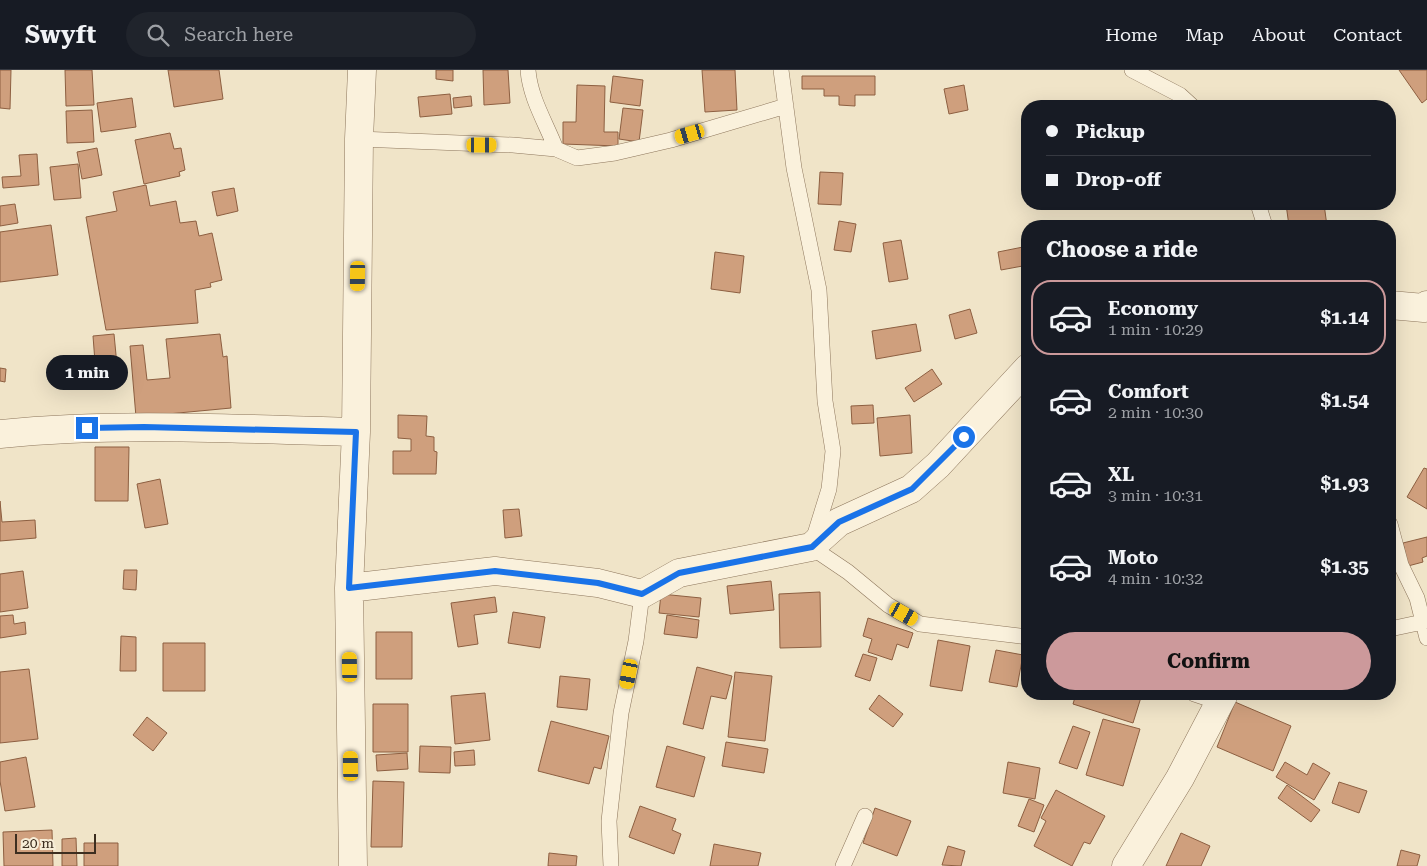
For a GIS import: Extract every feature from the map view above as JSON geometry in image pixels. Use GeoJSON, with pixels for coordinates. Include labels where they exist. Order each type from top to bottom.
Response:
{"type":"FeatureCollection","features":[{"type":"Feature","properties":{"kind":"street"},"geometry":{"type":"LineString","coordinates":[[353,866],[349,588],[356,432],[359,139],[362,70]]}},
{"type":"Feature","properties":{"kind":"street"},"geometry":{"type":"LineString","coordinates":[[1396,306],[1424,308],[1427,305]]}},
{"type":"Feature","properties":{"kind":"street"},"geometry":{"type":"LineString","coordinates":[[349,588],[495,571],[598,583],[642,594],[679,573],[812,547],[839,522],[912,489],[938,465],[1021,376]]}},
{"type":"Feature","properties":{"kind":"street"},"geometry":{"type":"LineString","coordinates":[[0,434],[49,429],[144,427],[356,432]]}},
{"type":"Feature","properties":{"kind":"street"},"geometry":{"type":"LineString","coordinates":[[1126,866],[1180,778],[1210,700]]}},
{"type":"Feature","properties":{"kind":"lane"},"geometry":{"type":"LineString","coordinates":[[528,70],[529,82],[537,106],[556,149]]}},
{"type":"Feature","properties":{"kind":"lane"},"geometry":{"type":"LineString","coordinates":[[781,70],[804,224],[819,290],[825,401],[833,451],[829,490],[812,547],[848,572],[888,605],[920,624],[1021,636]]}},
{"type":"Feature","properties":{"kind":"lane"},"geometry":{"type":"LineString","coordinates":[[1132,70],[1180,95],[1185,100]]}},
{"type":"Feature","properties":{"kind":"lane"},"geometry":{"type":"LineString","coordinates":[[359,139],[513,145],[556,149],[577,158],[615,153],[671,140],[786,106]]}},
{"type":"Feature","properties":{"kind":"lane"},"geometry":{"type":"LineString","coordinates":[[1396,546],[1401,565],[1417,598],[1425,622],[1427,638]]}},
{"type":"Feature","properties":{"kind":"lane"},"geometry":{"type":"LineString","coordinates":[[611,866],[609,821],[621,713],[636,641],[642,594]]}},
{"type":"Feature","properties":{"kind":"lane"},"geometry":{"type":"LineString","coordinates":[[1396,628],[1425,622]]}},
{"type":"Feature","properties":{"kind":"lane"},"geometry":{"type":"LineString","coordinates":[[843,866],[865,816]]}},
{"type":"Feature","properties":{"kind":"building"},"geometry":{"type":"Polygon","coordinates":[[[0,70],[11,70],[10,109],[0,108],[0,70]]]}},
{"type":"Feature","properties":{"kind":"building"},"geometry":{"type":"Polygon","coordinates":[[[65,70],[92,70],[94,105],[66,106],[65,70]]]}},
{"type":"Feature","properties":{"kind":"building"},"geometry":{"type":"Polygon","coordinates":[[[168,70],[219,70],[223,99],[174,107],[168,70]]]}},
{"type":"Feature","properties":{"kind":"building"},"geometry":{"type":"Polygon","coordinates":[[[436,70],[453,70],[453,81],[436,79],[436,70]]]}},
{"type":"Feature","properties":{"kind":"building"},"geometry":{"type":"Polygon","coordinates":[[[483,70],[508,70],[510,103],[484,105],[483,70]]]}},
{"type":"Feature","properties":{"kind":"building"},"geometry":{"type":"Polygon","coordinates":[[[702,70],[735,70],[737,110],[705,112],[702,70]]]}},
{"type":"Feature","properties":{"kind":"building"},"geometry":{"type":"Polygon","coordinates":[[[1399,70],[1427,70],[1427,99],[1422,103],[1399,70]]]}},
{"type":"Feature","properties":{"kind":"building"},"geometry":{"type":"Polygon","coordinates":[[[613,76],[643,80],[640,106],[610,102],[613,76]]]}},
{"type":"Feature","properties":{"kind":"building"},"geometry":{"type":"Polygon","coordinates":[[[802,76],[875,76],[875,95],[855,95],[855,106],[839,105],[839,96],[824,96],[824,89],[802,89],[802,76]]]}},
{"type":"Feature","properties":{"kind":"building"},"geometry":{"type":"Polygon","coordinates":[[[577,85],[605,86],[604,132],[618,132],[618,146],[563,144],[563,122],[576,122],[577,85]]]}},
{"type":"Feature","properties":{"kind":"building"},"geometry":{"type":"Polygon","coordinates":[[[964,85],[968,110],[949,114],[944,89],[964,85]]]}},
{"type":"Feature","properties":{"kind":"building"},"geometry":{"type":"Polygon","coordinates":[[[450,94],[452,114],[420,117],[418,97],[450,94]]]}},
{"type":"Feature","properties":{"kind":"building"},"geometry":{"type":"Polygon","coordinates":[[[471,96],[472,106],[454,108],[453,98],[471,96]]]}},
{"type":"Feature","properties":{"kind":"building"},"geometry":{"type":"Polygon","coordinates":[[[132,98],[136,127],[101,132],[97,103],[132,98]]]}},
{"type":"Feature","properties":{"kind":"building"},"geometry":{"type":"Polygon","coordinates":[[[623,108],[643,110],[639,142],[619,139],[623,108]]]}},
{"type":"Feature","properties":{"kind":"building"},"geometry":{"type":"Polygon","coordinates":[[[92,110],[94,142],[67,143],[66,111],[92,110]]]}},
{"type":"Feature","properties":{"kind":"building"},"geometry":{"type":"Polygon","coordinates":[[[170,133],[174,149],[181,148],[185,170],[179,172],[180,176],[144,184],[135,140],[170,133]]]}},
{"type":"Feature","properties":{"kind":"building"},"geometry":{"type":"Polygon","coordinates":[[[97,148],[102,175],[82,179],[77,152],[97,148]]]}},
{"type":"Feature","properties":{"kind":"building"},"geometry":{"type":"Polygon","coordinates":[[[37,154],[39,185],[3,188],[2,177],[21,176],[19,155],[37,154]]]}},
{"type":"Feature","properties":{"kind":"building"},"geometry":{"type":"Polygon","coordinates":[[[78,164],[81,198],[54,200],[50,167],[78,164]]]}},
{"type":"Feature","properties":{"kind":"building"},"geometry":{"type":"Polygon","coordinates":[[[820,172],[843,173],[841,205],[818,204],[820,172]]]}},
{"type":"Feature","properties":{"kind":"building"},"geometry":{"type":"Polygon","coordinates":[[[146,185],[150,206],[176,201],[180,223],[196,221],[199,236],[212,233],[222,280],[210,283],[211,287],[195,290],[198,323],[106,330],[86,217],[117,211],[113,192],[146,185]]]}},
{"type":"Feature","properties":{"kind":"building"},"geometry":{"type":"Polygon","coordinates":[[[234,188],[238,211],[217,216],[212,192],[234,188]]]}},
{"type":"Feature","properties":{"kind":"building"},"geometry":{"type":"Polygon","coordinates":[[[15,204],[18,223],[0,226],[0,206],[15,204]]]}},
{"type":"Feature","properties":{"kind":"building"},"geometry":{"type":"Polygon","coordinates":[[[1287,210],[1325,210],[1326,220],[1288,220],[1287,210]]]}},
{"type":"Feature","properties":{"kind":"building"},"geometry":{"type":"Polygon","coordinates":[[[839,221],[856,224],[851,252],[834,250],[839,221]]]}},
{"type":"Feature","properties":{"kind":"building"},"geometry":{"type":"Polygon","coordinates":[[[51,225],[58,275],[0,282],[0,232],[51,225]]]}},
{"type":"Feature","properties":{"kind":"building"},"geometry":{"type":"Polygon","coordinates":[[[901,240],[908,279],[889,282],[883,243],[901,240]]]}},
{"type":"Feature","properties":{"kind":"building"},"geometry":{"type":"Polygon","coordinates":[[[1021,247],[1021,266],[1001,270],[998,252],[1021,247]]]}},
{"type":"Feature","properties":{"kind":"building"},"geometry":{"type":"Polygon","coordinates":[[[715,252],[744,256],[740,293],[711,289],[715,252]]]}},
{"type":"Feature","properties":{"kind":"building"},"geometry":{"type":"Polygon","coordinates":[[[970,309],[977,333],[955,339],[949,315],[970,309]]]}},
{"type":"Feature","properties":{"kind":"building"},"geometry":{"type":"Polygon","coordinates":[[[916,324],[921,351],[876,359],[872,331],[916,324]]]}},
{"type":"Feature","properties":{"kind":"building"},"geometry":{"type":"Polygon","coordinates":[[[114,334],[119,386],[97,388],[93,336],[114,334]]]}},
{"type":"Feature","properties":{"kind":"building"},"geometry":{"type":"Polygon","coordinates":[[[220,334],[223,357],[227,356],[231,408],[136,417],[130,346],[143,345],[147,380],[170,378],[166,339],[220,334]]]}},
{"type":"Feature","properties":{"kind":"building"},"geometry":{"type":"Polygon","coordinates":[[[0,368],[6,369],[5,382],[0,381],[0,368]]]}},
{"type":"Feature","properties":{"kind":"building"},"geometry":{"type":"Polygon","coordinates":[[[932,369],[942,384],[914,402],[905,388],[932,369]]]}},
{"type":"Feature","properties":{"kind":"building"},"geometry":{"type":"Polygon","coordinates":[[[873,405],[874,423],[852,424],[851,406],[873,405]]]}},
{"type":"Feature","properties":{"kind":"building"},"geometry":{"type":"Polygon","coordinates":[[[398,415],[427,416],[426,436],[434,437],[434,451],[437,452],[436,474],[393,474],[393,451],[411,451],[411,439],[398,438],[398,415]]]}},
{"type":"Feature","properties":{"kind":"building"},"geometry":{"type":"Polygon","coordinates":[[[910,415],[912,453],[880,456],[877,418],[910,415]]]}},
{"type":"Feature","properties":{"kind":"building"},"geometry":{"type":"Polygon","coordinates":[[[95,447],[129,447],[128,501],[95,501],[95,447]]]}},
{"type":"Feature","properties":{"kind":"building"},"geometry":{"type":"Polygon","coordinates":[[[1424,468],[1427,469],[1427,509],[1407,497],[1424,468]]]}},
{"type":"Feature","properties":{"kind":"building"},"geometry":{"type":"Polygon","coordinates":[[[160,479],[168,524],[145,528],[137,484],[160,479]]]}},
{"type":"Feature","properties":{"kind":"building"},"geometry":{"type":"Polygon","coordinates":[[[0,501],[2,522],[35,520],[36,538],[0,541],[0,501]]]}},
{"type":"Feature","properties":{"kind":"building"},"geometry":{"type":"Polygon","coordinates":[[[519,509],[522,536],[505,538],[503,510],[519,509]]]}},
{"type":"Feature","properties":{"kind":"building"},"geometry":{"type":"Polygon","coordinates":[[[1427,537],[1427,556],[1422,558],[1423,562],[1408,566],[1403,543],[1427,537]]]}},
{"type":"Feature","properties":{"kind":"building"},"geometry":{"type":"Polygon","coordinates":[[[124,570],[137,570],[136,590],[123,589],[124,570]]]}},
{"type":"Feature","properties":{"kind":"building"},"geometry":{"type":"Polygon","coordinates":[[[23,571],[28,608],[0,612],[0,574],[23,571]]]}},
{"type":"Feature","properties":{"kind":"building"},"geometry":{"type":"Polygon","coordinates":[[[771,581],[774,610],[730,614],[727,586],[771,581]]]}},
{"type":"Feature","properties":{"kind":"building"},"geometry":{"type":"Polygon","coordinates":[[[820,592],[821,647],[780,648],[779,594],[820,592]]]}},
{"type":"Feature","properties":{"kind":"building"},"geometry":{"type":"Polygon","coordinates":[[[661,594],[701,598],[699,617],[659,613],[661,594]]]}},
{"type":"Feature","properties":{"kind":"building"},"geometry":{"type":"Polygon","coordinates":[[[495,597],[497,612],[474,615],[478,644],[458,647],[451,603],[495,597]]]}},
{"type":"Feature","properties":{"kind":"building"},"geometry":{"type":"Polygon","coordinates":[[[513,612],[545,617],[540,648],[508,643],[513,612]]]}},
{"type":"Feature","properties":{"kind":"building"},"geometry":{"type":"Polygon","coordinates":[[[13,615],[14,624],[25,622],[26,634],[0,638],[0,616],[13,615]]]}},
{"type":"Feature","properties":{"kind":"building"},"geometry":{"type":"Polygon","coordinates":[[[667,615],[699,620],[697,638],[664,634],[667,615]]]}},
{"type":"Feature","properties":{"kind":"building"},"geometry":{"type":"Polygon","coordinates":[[[868,618],[913,633],[908,648],[897,644],[892,660],[868,652],[872,639],[863,636],[868,618]]]}},
{"type":"Feature","properties":{"kind":"building"},"geometry":{"type":"Polygon","coordinates":[[[376,632],[412,632],[412,679],[376,679],[376,632]]]}},
{"type":"Feature","properties":{"kind":"building"},"geometry":{"type":"Polygon","coordinates":[[[121,636],[136,637],[136,671],[120,671],[121,636]]]}},
{"type":"Feature","properties":{"kind":"building"},"geometry":{"type":"Polygon","coordinates":[[[938,640],[970,646],[962,691],[930,686],[938,640]]]}},
{"type":"Feature","properties":{"kind":"building"},"geometry":{"type":"Polygon","coordinates":[[[163,643],[205,643],[205,691],[163,691],[163,643]]]}},
{"type":"Feature","properties":{"kind":"building"},"geometry":{"type":"Polygon","coordinates":[[[996,650],[1021,655],[1017,687],[989,682],[996,650]]]}},
{"type":"Feature","properties":{"kind":"building"},"geometry":{"type":"Polygon","coordinates":[[[863,654],[877,658],[870,681],[855,676],[863,654]]]}},
{"type":"Feature","properties":{"kind":"building"},"geometry":{"type":"Polygon","coordinates":[[[697,667],[732,676],[726,699],[711,696],[703,729],[683,724],[697,667]]]}},
{"type":"Feature","properties":{"kind":"building"},"geometry":{"type":"Polygon","coordinates":[[[29,669],[38,739],[0,743],[0,672],[29,669]]]}},
{"type":"Feature","properties":{"kind":"building"},"geometry":{"type":"Polygon","coordinates":[[[735,672],[772,676],[765,741],[728,737],[735,672]]]}},
{"type":"Feature","properties":{"kind":"building"},"geometry":{"type":"Polygon","coordinates":[[[560,676],[590,679],[587,710],[557,707],[560,676]]]}},
{"type":"Feature","properties":{"kind":"building"},"geometry":{"type":"Polygon","coordinates":[[[485,693],[490,740],[455,744],[451,696],[485,693]]]}},
{"type":"Feature","properties":{"kind":"building"},"geometry":{"type":"Polygon","coordinates":[[[879,695],[903,714],[893,727],[869,709],[879,695]]]}},
{"type":"Feature","properties":{"kind":"building"},"geometry":{"type":"Polygon","coordinates":[[[1074,700],[1140,700],[1133,723],[1073,704],[1074,700]]]}},
{"type":"Feature","properties":{"kind":"building"},"geometry":{"type":"Polygon","coordinates":[[[1235,702],[1291,726],[1273,771],[1217,747],[1235,702]]]}},
{"type":"Feature","properties":{"kind":"building"},"geometry":{"type":"Polygon","coordinates":[[[373,704],[408,704],[408,752],[373,752],[373,704]]]}},
{"type":"Feature","properties":{"kind":"building"},"geometry":{"type":"Polygon","coordinates":[[[147,717],[167,733],[153,751],[133,735],[147,717]]]}},
{"type":"Feature","properties":{"kind":"building"},"geometry":{"type":"Polygon","coordinates":[[[1103,719],[1140,729],[1123,786],[1086,775],[1103,719]]]}},
{"type":"Feature","properties":{"kind":"building"},"geometry":{"type":"Polygon","coordinates":[[[551,721],[609,736],[601,769],[594,767],[589,784],[538,771],[551,721]]]}},
{"type":"Feature","properties":{"kind":"building"},"geometry":{"type":"Polygon","coordinates":[[[1073,726],[1090,732],[1077,769],[1059,763],[1073,726]]]}},
{"type":"Feature","properties":{"kind":"building"},"geometry":{"type":"Polygon","coordinates":[[[726,742],[768,749],[764,773],[722,766],[726,742]]]}},
{"type":"Feature","properties":{"kind":"building"},"geometry":{"type":"Polygon","coordinates":[[[420,746],[451,747],[450,773],[419,772],[420,746]]]}},
{"type":"Feature","properties":{"kind":"building"},"geometry":{"type":"Polygon","coordinates":[[[667,746],[705,757],[694,797],[656,787],[667,746]]]}},
{"type":"Feature","properties":{"kind":"building"},"geometry":{"type":"Polygon","coordinates":[[[474,750],[475,765],[455,766],[454,752],[474,750]]]}},
{"type":"Feature","properties":{"kind":"building"},"geometry":{"type":"Polygon","coordinates":[[[407,753],[408,769],[377,771],[376,755],[407,753]]]}},
{"type":"Feature","properties":{"kind":"building"},"geometry":{"type":"Polygon","coordinates":[[[26,757],[35,807],[5,811],[0,781],[0,762],[26,757]]]}},
{"type":"Feature","properties":{"kind":"building"},"geometry":{"type":"Polygon","coordinates":[[[1008,762],[1040,768],[1035,799],[1003,793],[1008,762]]]}},
{"type":"Feature","properties":{"kind":"building"},"geometry":{"type":"Polygon","coordinates":[[[1285,762],[1307,775],[1313,763],[1330,773],[1314,800],[1276,777],[1285,762]]]}},
{"type":"Feature","properties":{"kind":"building"},"geometry":{"type":"Polygon","coordinates":[[[373,781],[404,782],[402,847],[371,847],[373,781]]]}},
{"type":"Feature","properties":{"kind":"building"},"geometry":{"type":"Polygon","coordinates":[[[1339,782],[1367,791],[1359,813],[1332,803],[1339,782]]]}},
{"type":"Feature","properties":{"kind":"building"},"geometry":{"type":"Polygon","coordinates":[[[1287,785],[1320,810],[1311,822],[1278,798],[1287,785]]]}},
{"type":"Feature","properties":{"kind":"building"},"geometry":{"type":"Polygon","coordinates":[[[1056,790],[1105,816],[1090,844],[1084,842],[1072,866],[1034,846],[1046,821],[1041,818],[1056,790]]]}},
{"type":"Feature","properties":{"kind":"building"},"geometry":{"type":"Polygon","coordinates":[[[1029,799],[1044,805],[1034,832],[1018,826],[1029,799]]]}},
{"type":"Feature","properties":{"kind":"building"},"geometry":{"type":"Polygon","coordinates":[[[640,806],[676,819],[672,830],[681,834],[674,854],[629,837],[640,806]]]}},
{"type":"Feature","properties":{"kind":"building"},"geometry":{"type":"Polygon","coordinates":[[[875,808],[911,821],[897,856],[863,843],[875,808]]]}},
{"type":"Feature","properties":{"kind":"building"},"geometry":{"type":"Polygon","coordinates":[[[52,830],[53,866],[4,866],[3,832],[52,830]]]}},
{"type":"Feature","properties":{"kind":"building"},"geometry":{"type":"Polygon","coordinates":[[[1181,833],[1210,846],[1201,866],[1166,866],[1181,833]]]}},
{"type":"Feature","properties":{"kind":"building"},"geometry":{"type":"Polygon","coordinates":[[[76,838],[77,866],[62,866],[62,839],[76,838]]]}},
{"type":"Feature","properties":{"kind":"building"},"geometry":{"type":"Polygon","coordinates":[[[84,843],[118,843],[118,866],[84,866],[84,843]]]}},
{"type":"Feature","properties":{"kind":"building"},"geometry":{"type":"Polygon","coordinates":[[[714,844],[761,853],[758,866],[710,866],[714,844]]]}},
{"type":"Feature","properties":{"kind":"building"},"geometry":{"type":"Polygon","coordinates":[[[948,846],[965,851],[961,866],[942,865],[948,846]]]}},
{"type":"Feature","properties":{"kind":"building"},"geometry":{"type":"Polygon","coordinates":[[[1401,850],[1420,855],[1417,866],[1397,866],[1401,850]]]}},
{"type":"Feature","properties":{"kind":"building"},"geometry":{"type":"Polygon","coordinates":[[[549,853],[577,856],[576,866],[548,866],[549,853]]]}},
{"type":"Feature","properties":{"kind":"route"},"geometry":{"type":"LineString","coordinates":[[87,428],[144,427],[356,432],[349,588],[495,571],[598,583],[642,594],[679,573],[812,547],[839,522],[912,489],[964,437]]}}]}
